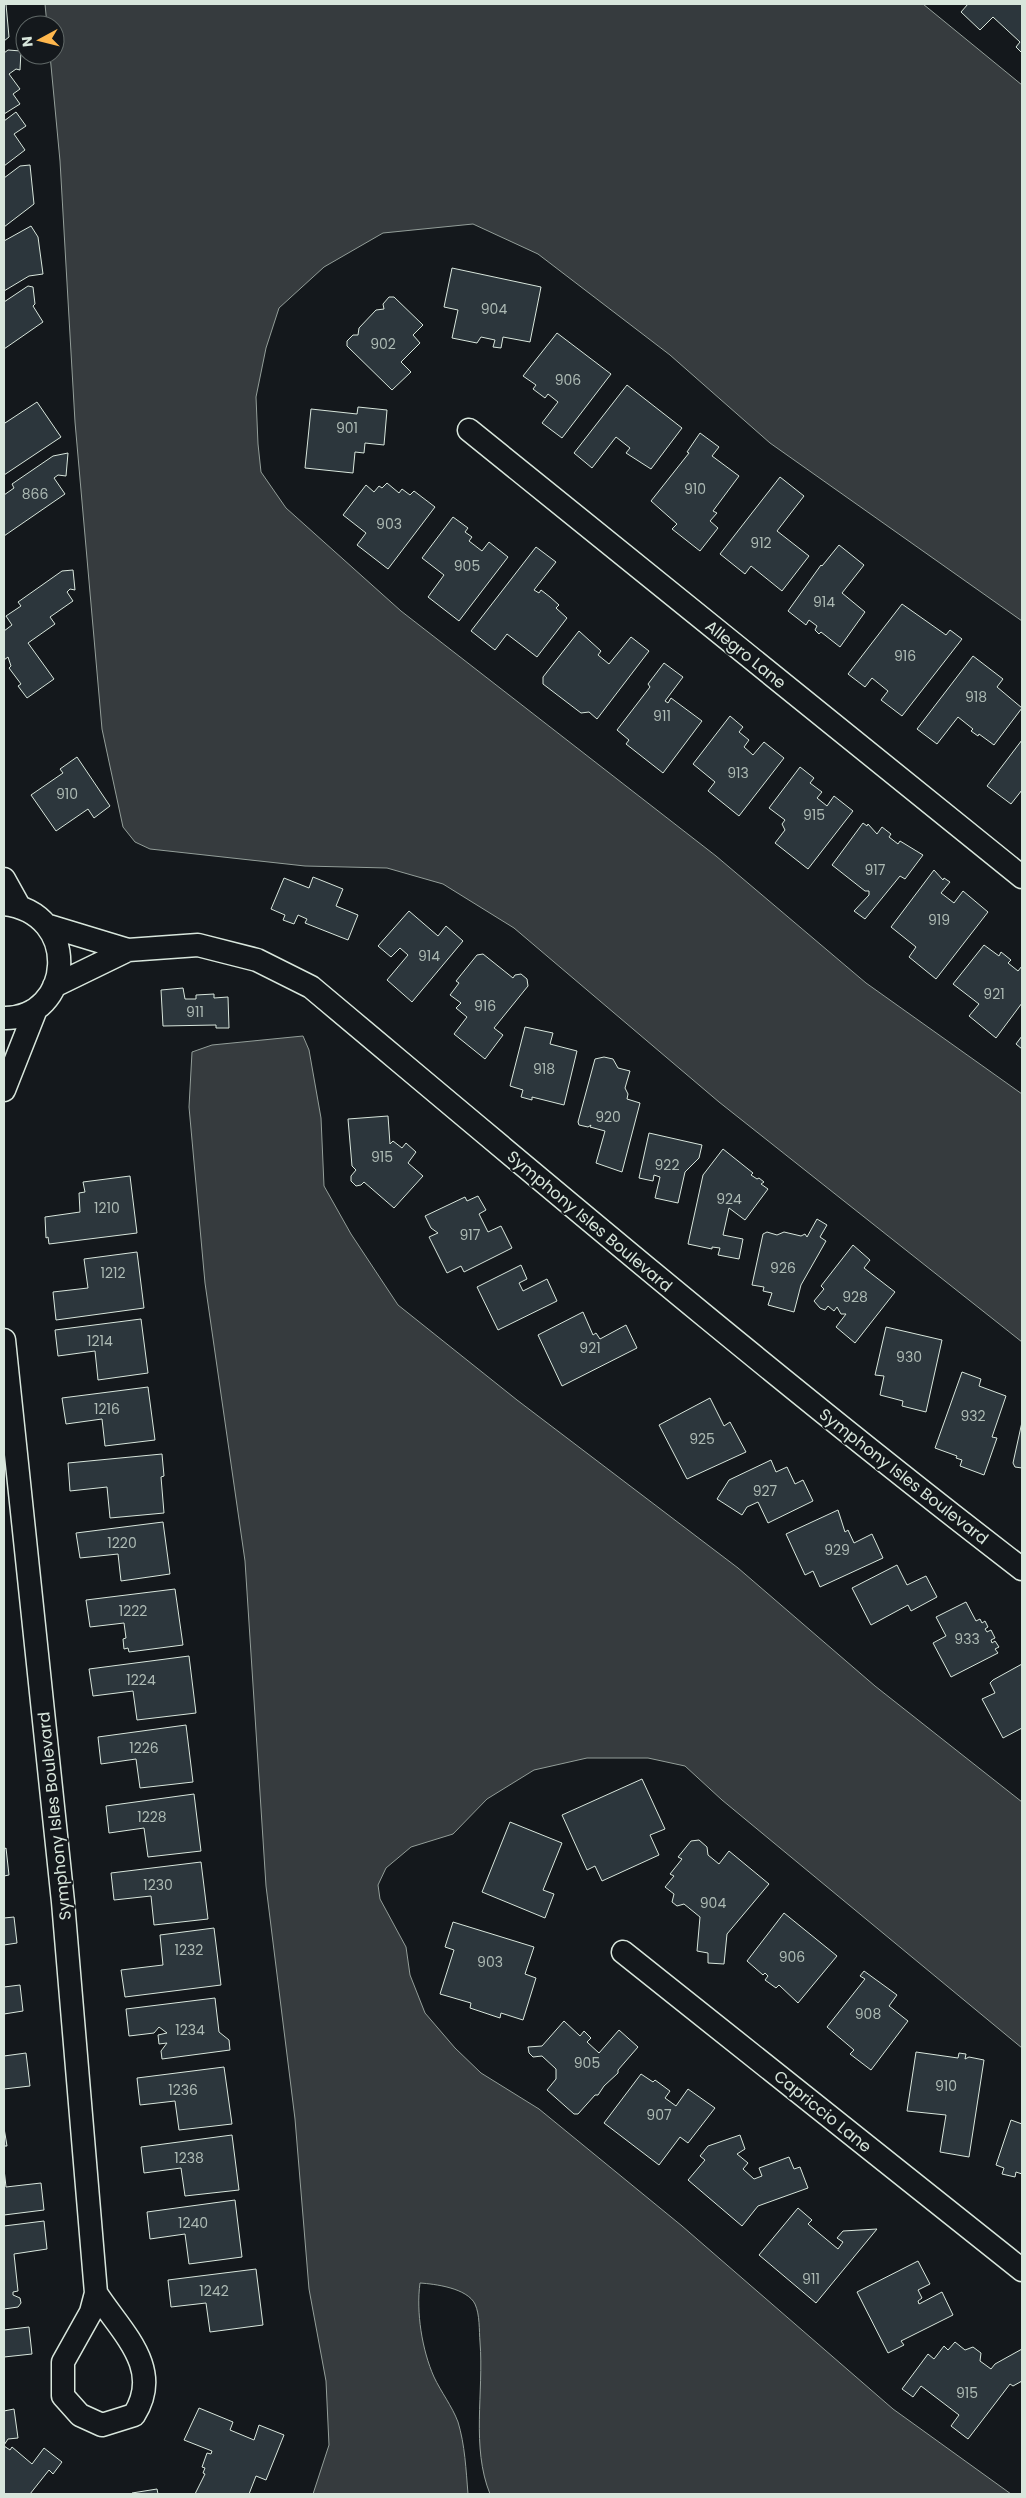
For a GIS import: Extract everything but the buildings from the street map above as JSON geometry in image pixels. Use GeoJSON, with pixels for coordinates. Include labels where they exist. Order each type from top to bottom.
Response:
{"type":"FeatureCollection","features":[{"type":"Feature","properties":{"kind":"street","name":"Allegro Lane"},"geometry":{"type":"LineString","coordinates":[[469,430],[1022,877]]}},
{"type":"Feature","properties":{"kind":"street","name":"Symphony Isles Boulevard"},"geometry":{"type":"LineString","coordinates":[[4,880],[11,905],[35,914],[49,926],[56,940],[60,955],[59,971],[54,986],[36,1009],[4,1090]]}},
{"type":"Feature","properties":{"kind":"street","name":"Symphony Isles Boulevard"},"geometry":{"type":"LineString","coordinates":[[49,926],[128,950],[198,945],[257,960],[311,987],[718,1328],[924,1494],[1022,1569]]}},
{"type":"Feature","properties":{"kind":"street","name":"Symphony Isles Boulevard"},"geometry":{"type":"LineString","coordinates":[[54,986],[128,950]]}},
{"type":"Feature","properties":{"kind":"street"},"geometry":{"type":"LineString","coordinates":[[4,1018],[12,1018],[36,1009]]}},
{"type":"Feature","properties":{"kind":"street","name":"Symphony Isles Boulevard"},"geometry":{"type":"LineString","coordinates":[[4,1340],[63,1902],[96,2293],[91,2312],[63,2362],[63,2396],[80,2415],[102,2425],[134,2415],[143,2402],[146,2380],[140,2358],[96,2293]]}},
{"type":"Feature","properties":{"kind":"street","name":"Capriccio Lane"},"geometry":{"type":"LineString","coordinates":[[623,1952],[1022,2270]]}},
{"type":"Feature","properties":{"kind":"shaded area"},"geometry":{"type":"Polygon","coordinates":[[[45,4],[923,4],[1022,85],[1022,621],[770,443],[670,355],[538,254],[473,224],[383,233],[324,267],[279,308],[266,348],[256,397],[261,472],[286,508],[401,611],[716,856],[866,983],[1022,1094],[1022,1342],[719,1102],[514,928],[443,884],[387,868],[305,866],[150,849],[135,842],[123,827],[102,729],[75,422],[60,161],[51,65],[65,65],[65,15],[46,15],[45,4]]]}},
{"type":"Feature","properties":{"kind":"shaded area"},"geometry":{"type":"Polygon","coordinates":[[[303,1036],[309,1050],[321,1118],[324,1186],[351,1234],[398,1305],[517,1400],[738,1568],[875,1686],[1022,1802],[1022,2048],[722,1800],[685,1766],[648,1758],[587,1758],[534,1770],[487,1799],[453,1834],[411,1847],[386,1868],[378,1885],[380,1899],[406,1947],[410,1975],[425,2013],[455,2048],[481,2073],[539,2109],[682,2226],[893,2409],[1011,2494],[490,2494],[484,2476],[481,2457],[479,2419],[481,2361],[477,2308],[465,2294],[442,2286],[420,2283],[419,2306],[423,2343],[434,2377],[458,2422],[464,2449],[468,2494],[313,2494],[329,2445],[326,2381],[309,2289],[295,2119],[266,1886],[245,1561],[205,1283],[189,1107],[192,1052],[212,1045],[303,1036]]]}}]}
